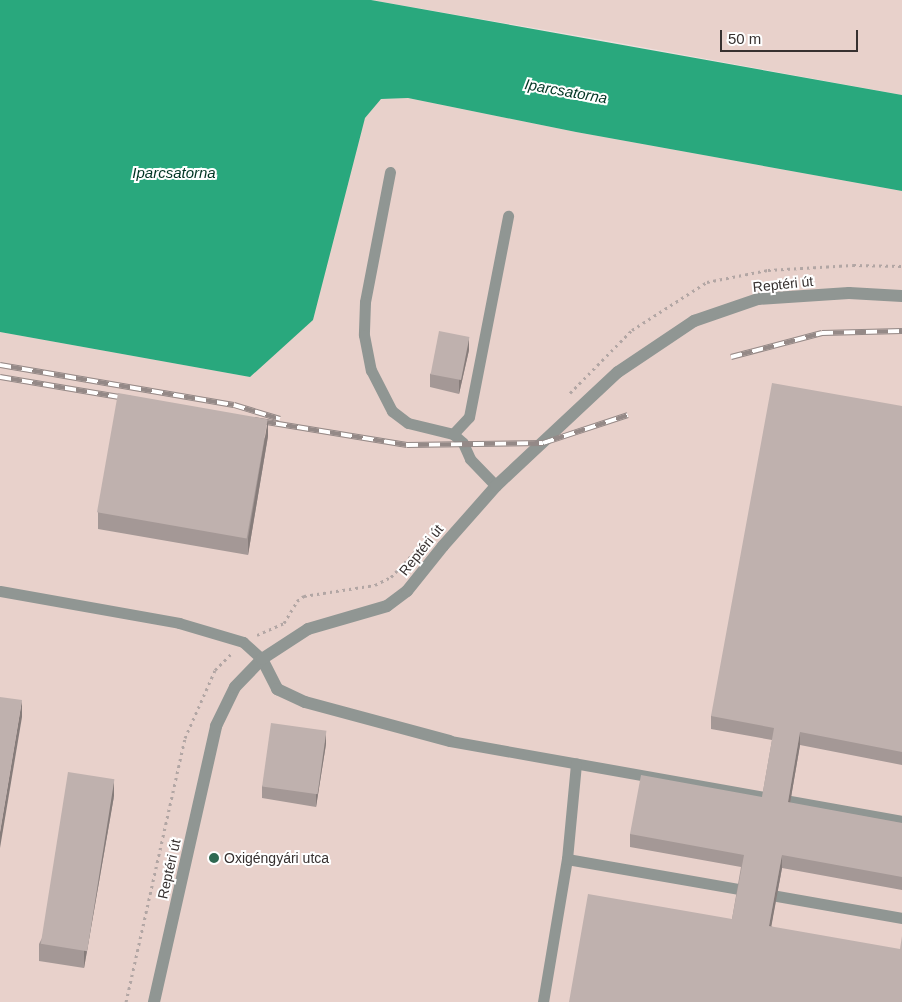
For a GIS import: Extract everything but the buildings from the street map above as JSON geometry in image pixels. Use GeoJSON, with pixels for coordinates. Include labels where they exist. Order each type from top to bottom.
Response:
{"type":"FeatureCollection","features":[{"type":"Feature","properties":{"kind":"street","name":"Reptéri út"},"geometry":{"type":"LineString","coordinates":[[154,1002],[216,726],[235,687],[262,660],[308,629],[387,606],[400,596],[496,486],[618,372],[694,321],[758,299],[849,293],[902,296]]}},
{"type":"Feature","properties":{"kind":"street"},"geometry":{"type":"LineString","coordinates":[[262,660],[277,689],[305,702],[450,741]]}},
{"type":"Feature","properties":{"kind":"lane"},"geometry":{"type":"LineString","coordinates":[[390,172],[365,302],[364,335],[370,370],[392,410],[408,423],[452,434],[463,443],[470,459],[496,486]]}},
{"type":"Feature","properties":{"kind":"lane"},"geometry":{"type":"LineString","coordinates":[[452,434],[469,417],[508,216]]}},
{"type":"Feature","properties":{"kind":"lane"},"geometry":{"type":"LineString","coordinates":[[0,591],[179,623],[243,642],[262,660]]}},
{"type":"Feature","properties":{"kind":"lane"},"geometry":{"type":"LineString","coordinates":[[450,741],[764,797]]}},
{"type":"Feature","properties":{"kind":"lane"},"geometry":{"type":"LineString","coordinates":[[542,1002],[566,859],[576,763]]}},
{"type":"Feature","properties":{"kind":"lane"},"geometry":{"type":"LineString","coordinates":[[790,801],[902,821]]}},
{"type":"Feature","properties":{"kind":"lane"},"geometry":{"type":"LineString","coordinates":[[566,859],[740,890]]}},
{"type":"Feature","properties":{"kind":"lane"},"geometry":{"type":"LineString","coordinates":[[777,896],[902,918]]}},
{"type":"Feature","properties":{"kind":"shaded area"},"geometry":{"type":"Polygon","coordinates":[[[371,0],[902,0],[902,95],[609,41],[371,0]]]}},
{"type":"Feature","properties":{"kind":"shaded area"},"geometry":{"type":"Polygon","coordinates":[[[408,98],[576,132],[902,191],[902,1002],[0,1002],[0,332],[250,377],[365,118],[380,99],[408,98]]]}},
{"type":"Feature","properties":{"kind":"water","name":"Iparcsatorna"},"geometry":{"type":"Polygon","coordinates":[[[0,0],[371,0],[902,95],[902,191],[576,132],[408,98],[381,99],[365,118],[313,320],[250,377],[0,332],[0,0]]]}},
{"type":"Feature","properties":{"kind":"railway"},"geometry":{"type":"LineString","coordinates":[[731,357],[822,333],[902,331]]}},
{"type":"Feature","properties":{"kind":"railway"},"geometry":{"type":"LineString","coordinates":[[0,365],[234,405],[280,419]]}},
{"type":"Feature","properties":{"kind":"railway"},"geometry":{"type":"LineString","coordinates":[[0,377],[131,399]]}},
{"type":"Feature","properties":{"kind":"railway"},"geometry":{"type":"LineString","coordinates":[[254,420],[407,445],[543,443],[628,415]]}},
{"type":"Feature","properties":{"kind":"place","name":"Oxigéngyári utca"},"geometry":{"type":"Point","coordinates":[214,858]}}]}
